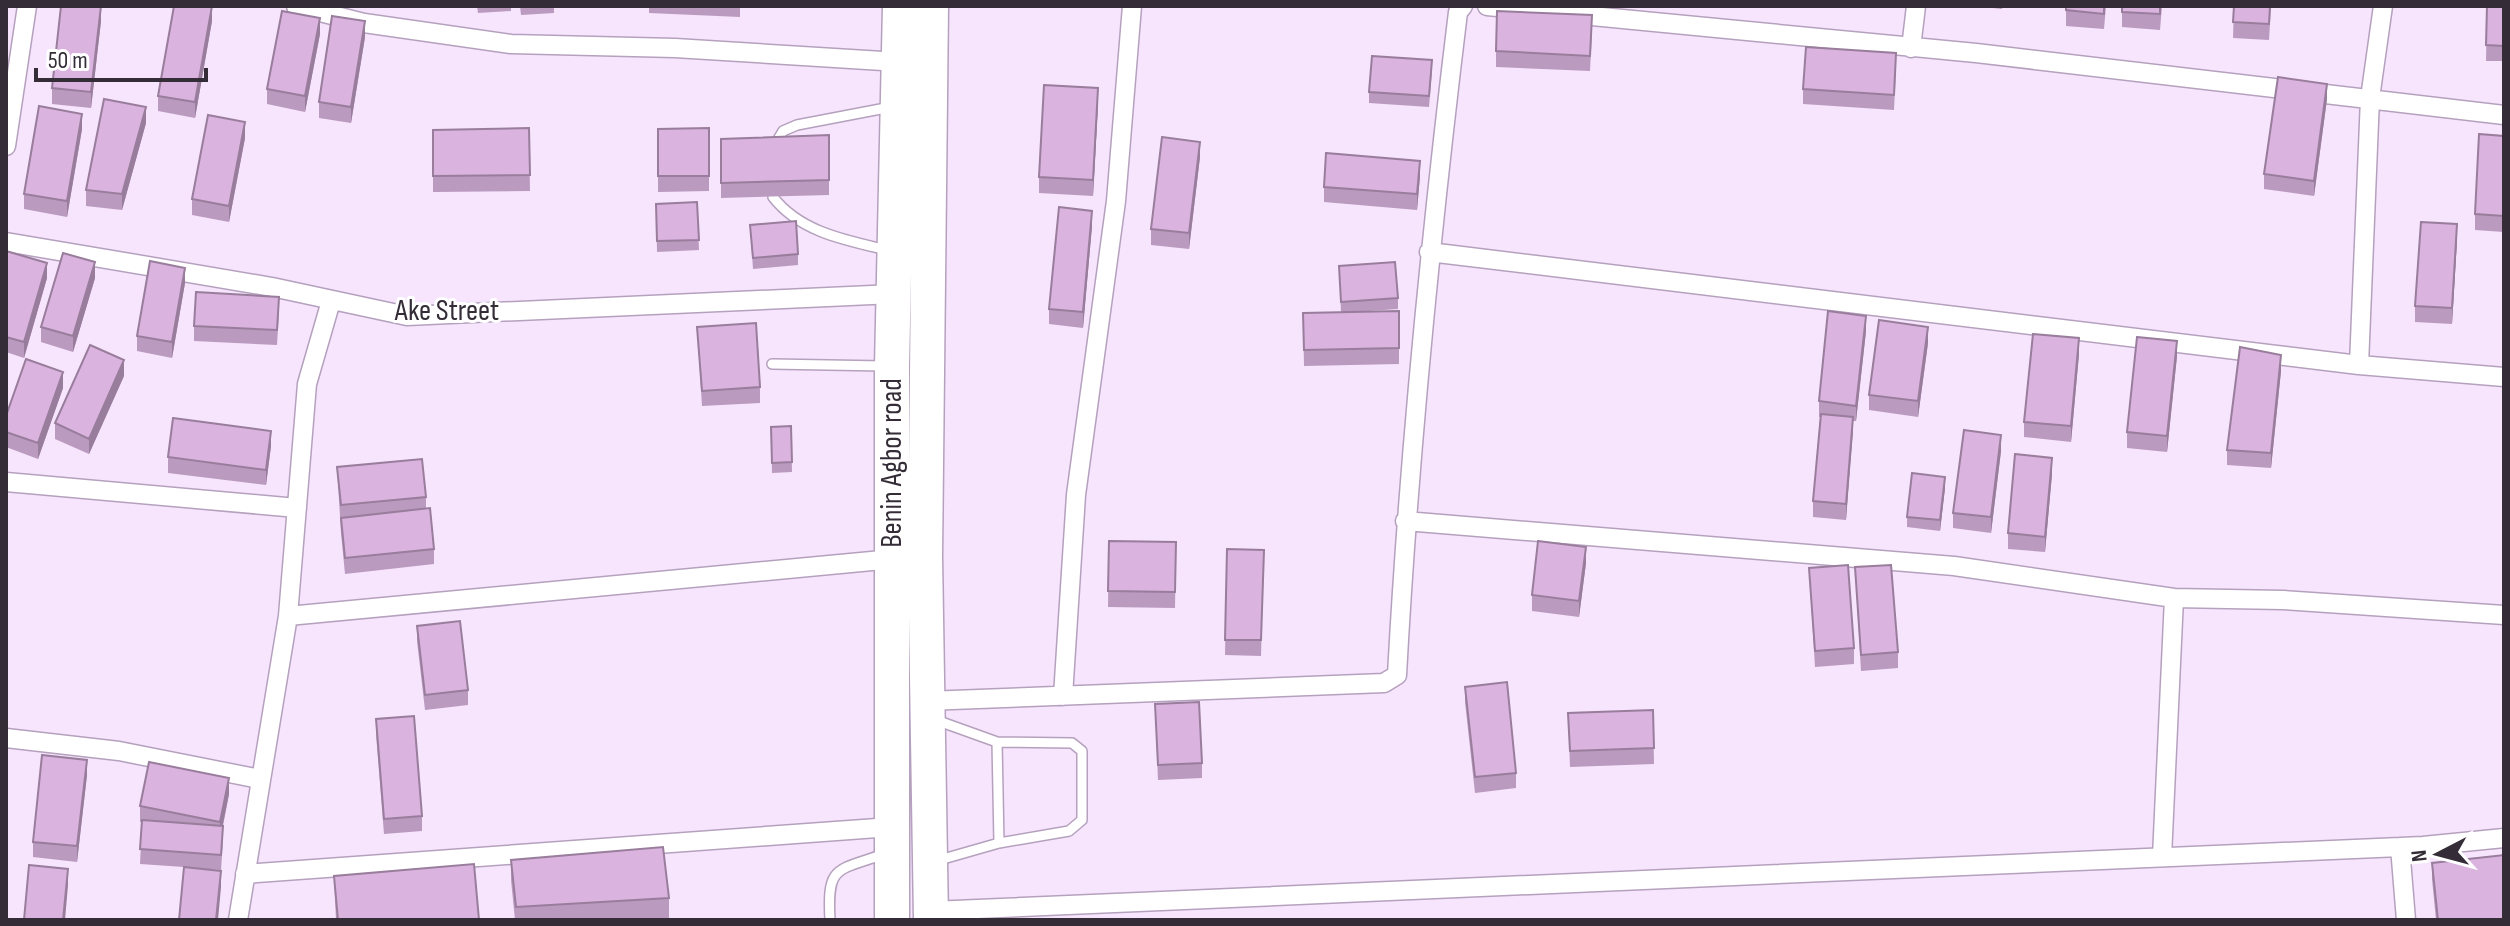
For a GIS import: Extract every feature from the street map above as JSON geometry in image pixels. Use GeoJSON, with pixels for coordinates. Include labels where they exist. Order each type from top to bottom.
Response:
{"type":"FeatureCollection","features":[{"type":"Feature","properties":{"kind":"highway","name":"Benin Agbor road"},"geometry":{"type":"LineString","coordinates":[[892,920],[892,366],[900,6]]}},
{"type":"Feature","properties":{"kind":"highway","name":"Benin Agbor road"},"geometry":{"type":"LineString","coordinates":[[931,6],[926,709],[931,915]]}},
{"type":"Feature","properties":{"kind":"street"},"geometry":{"type":"LineString","coordinates":[[6,146],[27,6]]}},
{"type":"Feature","properties":{"kind":"street"},"geometry":{"type":"LineString","coordinates":[[296,6],[366,14],[511,44],[675,48],[899,62]]}},
{"type":"Feature","properties":{"kind":"street"},"geometry":{"type":"LineString","coordinates":[[1063,696],[1076,495],[1116,201],[1132,6]]}},
{"type":"Feature","properties":{"kind":"street"},"geometry":{"type":"LineString","coordinates":[[926,709],[1063,696],[1392,680],[1397,675],[1405,521],[1429,252],[1458,12],[1463,6]]}},
{"type":"Feature","properties":{"kind":"street"},"geometry":{"type":"LineString","coordinates":[[1487,6],[1911,48],[2504,115]]}},
{"type":"Feature","properties":{"kind":"street"},"geometry":{"type":"LineString","coordinates":[[1911,48],[1916,6]]}},
{"type":"Feature","properties":{"kind":"street"},"geometry":{"type":"LineString","coordinates":[[2359,365],[2370,98],[2383,6]]}},
{"type":"Feature","properties":{"kind":"street","name":"Ake Street"},"geometry":{"type":"LineString","coordinates":[[6,242],[272,287],[407,316],[894,294]]}},
{"type":"Feature","properties":{"kind":"street"},"geometry":{"type":"LineString","coordinates":[[1429,252],[2359,365],[2504,377]]}},
{"type":"Feature","properties":{"kind":"street"},"geometry":{"type":"LineString","coordinates":[[238,920],[288,616],[307,384],[331,301]]}},
{"type":"Feature","properties":{"kind":"street"},"geometry":{"type":"LineString","coordinates":[[6,482],[297,508]]}},
{"type":"Feature","properties":{"kind":"street"},"geometry":{"type":"LineString","coordinates":[[1405,521],[1954,566],[2174,598],[2283,600],[2504,615]]}},
{"type":"Feature","properties":{"kind":"street"},"geometry":{"type":"LineString","coordinates":[[288,616],[893,559]]}},
{"type":"Feature","properties":{"kind":"street"},"geometry":{"type":"LineString","coordinates":[[2162,857],[2174,598]]}},
{"type":"Feature","properties":{"kind":"street"},"geometry":{"type":"LineString","coordinates":[[6,738],[119,751],[260,779]]}},
{"type":"Feature","properties":{"kind":"street"},"geometry":{"type":"LineString","coordinates":[[931,915],[2400,847],[2504,838]]}},
{"type":"Feature","properties":{"kind":"street"},"geometry":{"type":"LineString","coordinates":[[245,874],[891,839]]}},
{"type":"Feature","properties":{"kind":"street"},"geometry":{"type":"LineString","coordinates":[[2400,847],[2406,920]]}},
{"type":"Feature","properties":{"kind":"lane"},"geometry":{"type":"LineString","coordinates":[[770,152],[783,131],[797,125],[897,106]]}},
{"type":"Feature","properties":{"kind":"lane"},"geometry":{"type":"LineString","coordinates":[[773,197],[788,216],[833,237],[894,252]]}},
{"type":"Feature","properties":{"kind":"lane"},"geometry":{"type":"LineString","coordinates":[[772,364],[892,366]]}},
{"type":"Feature","properties":{"kind":"lane"},"geometry":{"type":"LineString","coordinates":[[926,709],[997,742],[1072,743],[1082,751],[1082,820],[1069,831],[999,843],[929,863]]}},
{"type":"Feature","properties":{"kind":"lane"},"geometry":{"type":"LineString","coordinates":[[997,742],[999,843]]}},
{"type":"Feature","properties":{"kind":"lane"},"geometry":{"type":"LineString","coordinates":[[830,920],[828,886],[836,874],[891,839]]}},
{"type":"Feature","properties":{"kind":"building"},"geometry":{"type":"Polygon","coordinates":[[[61,6],[101,6],[91,92],[52,88],[61,6]]]}},
{"type":"Feature","properties":{"kind":"building"},"geometry":{"type":"Polygon","coordinates":[[[174,6],[212,6],[195,102],[158,96],[174,6]]]}},
{"type":"Feature","properties":{"kind":"building"},"geometry":{"type":"Polygon","coordinates":[[[2066,6],[2104,6],[2104,14],[2066,10],[2066,6]]]}},
{"type":"Feature","properties":{"kind":"building"},"geometry":{"type":"Polygon","coordinates":[[[2122,6],[2160,6],[2160,14],[2122,12],[2122,6]]]}},
{"type":"Feature","properties":{"kind":"building"},"geometry":{"type":"Polygon","coordinates":[[[2234,6],[2270,6],[2269,24],[2233,22],[2234,6]]]}},
{"type":"Feature","properties":{"kind":"building"},"geometry":{"type":"Polygon","coordinates":[[[2487,6],[2504,6],[2504,46],[2486,45],[2487,6]]]}},
{"type":"Feature","properties":{"kind":"building"},"geometry":{"type":"Polygon","coordinates":[[[282,11],[320,18],[305,96],[267,89],[282,11]]]}},
{"type":"Feature","properties":{"kind":"building"},"geometry":{"type":"Polygon","coordinates":[[[1497,11],[1592,15],[1590,56],[1496,51],[1497,11]]]}},
{"type":"Feature","properties":{"kind":"building"},"geometry":{"type":"Polygon","coordinates":[[[332,16],[365,21],[351,107],[319,102],[332,16]]]}},
{"type":"Feature","properties":{"kind":"building"},"geometry":{"type":"Polygon","coordinates":[[[1806,47],[1896,53],[1894,95],[1803,89],[1806,47]]]}},
{"type":"Feature","properties":{"kind":"building"},"geometry":{"type":"Polygon","coordinates":[[[1372,56],[1432,60],[1429,96],[1369,92],[1372,56]]]}},
{"type":"Feature","properties":{"kind":"building"},"geometry":{"type":"Polygon","coordinates":[[[2278,77],[2327,84],[2314,181],[2264,174],[2278,77]]]}},
{"type":"Feature","properties":{"kind":"building"},"geometry":{"type":"Polygon","coordinates":[[[1044,85],[1098,88],[1093,180],[1039,177],[1044,85]]]}},
{"type":"Feature","properties":{"kind":"building"},"geometry":{"type":"Polygon","coordinates":[[[104,99],[146,107],[122,194],[86,190],[104,99]]]}},
{"type":"Feature","properties":{"kind":"building"},"geometry":{"type":"Polygon","coordinates":[[[39,106],[82,114],[67,201],[24,194],[39,106]]]}},
{"type":"Feature","properties":{"kind":"building"},"geometry":{"type":"Polygon","coordinates":[[[208,115],[245,122],[229,206],[192,199],[208,115]]]}},
{"type":"Feature","properties":{"kind":"building"},"geometry":{"type":"Polygon","coordinates":[[[529,128],[530,175],[433,176],[433,130],[529,128]]]}},
{"type":"Feature","properties":{"kind":"building"},"geometry":{"type":"Polygon","coordinates":[[[709,128],[709,176],[658,176],[658,129],[709,128]]]}},
{"type":"Feature","properties":{"kind":"building"},"geometry":{"type":"Polygon","coordinates":[[[2479,134],[2504,136],[2504,216],[2475,214],[2479,134]]]}},
{"type":"Feature","properties":{"kind":"building"},"geometry":{"type":"Polygon","coordinates":[[[829,135],[829,180],[721,183],[721,139],[829,135]]]}},
{"type":"Feature","properties":{"kind":"building"},"geometry":{"type":"Polygon","coordinates":[[[1162,137],[1200,142],[1189,233],[1151,229],[1162,137]]]}},
{"type":"Feature","properties":{"kind":"building"},"geometry":{"type":"Polygon","coordinates":[[[1326,153],[1420,161],[1417,194],[1324,187],[1326,153]]]}},
{"type":"Feature","properties":{"kind":"building"},"geometry":{"type":"Polygon","coordinates":[[[697,202],[699,240],[657,241],[656,204],[697,202]]]}},
{"type":"Feature","properties":{"kind":"building"},"geometry":{"type":"Polygon","coordinates":[[[1059,207],[1092,211],[1083,312],[1049,309],[1059,207]]]}},
{"type":"Feature","properties":{"kind":"building"},"geometry":{"type":"Polygon","coordinates":[[[796,221],[798,254],[753,258],[750,225],[796,221]]]}},
{"type":"Feature","properties":{"kind":"building"},"geometry":{"type":"Polygon","coordinates":[[[2421,222],[2457,224],[2452,308],[2415,306],[2421,222]]]}},
{"type":"Feature","properties":{"kind":"building"},"geometry":{"type":"Polygon","coordinates":[[[6,251],[47,263],[24,342],[6,337],[6,251]]]}},
{"type":"Feature","properties":{"kind":"building"},"geometry":{"type":"Polygon","coordinates":[[[63,253],[95,262],[73,336],[41,327],[63,253]]]}},
{"type":"Feature","properties":{"kind":"building"},"geometry":{"type":"Polygon","coordinates":[[[150,261],[185,268],[172,342],[137,336],[150,261]]]}},
{"type":"Feature","properties":{"kind":"building"},"geometry":{"type":"Polygon","coordinates":[[[1395,262],[1398,298],[1341,302],[1339,266],[1395,262]]]}},
{"type":"Feature","properties":{"kind":"building"},"geometry":{"type":"Polygon","coordinates":[[[196,292],[279,297],[277,330],[194,326],[196,292]]]}},
{"type":"Feature","properties":{"kind":"building"},"geometry":{"type":"Polygon","coordinates":[[[1399,311],[1399,348],[1304,350],[1303,313],[1399,311]]]}},
{"type":"Feature","properties":{"kind":"building"},"geometry":{"type":"Polygon","coordinates":[[[1828,311],[1866,316],[1856,406],[1819,401],[1828,311]]]}},
{"type":"Feature","properties":{"kind":"building"},"geometry":{"type":"Polygon","coordinates":[[[1879,320],[1928,327],[1918,401],[1869,395],[1879,320]]]}},
{"type":"Feature","properties":{"kind":"building"},"geometry":{"type":"Polygon","coordinates":[[[756,323],[760,387],[702,391],[697,327],[756,323]]]}},
{"type":"Feature","properties":{"kind":"building"},"geometry":{"type":"Polygon","coordinates":[[[2033,334],[2079,338],[2071,426],[2024,422],[2033,334]]]}},
{"type":"Feature","properties":{"kind":"building"},"geometry":{"type":"Polygon","coordinates":[[[2137,337],[2177,341],[2167,436],[2127,432],[2137,337]]]}},
{"type":"Feature","properties":{"kind":"building"},"geometry":{"type":"Polygon","coordinates":[[[90,345],[124,360],[89,439],[55,423],[90,345]]]}},
{"type":"Feature","properties":{"kind":"building"},"geometry":{"type":"Polygon","coordinates":[[[2240,347],[2281,355],[2271,453],[2227,450],[2240,347]]]}},
{"type":"Feature","properties":{"kind":"building"},"geometry":{"type":"Polygon","coordinates":[[[26,359],[63,372],[38,443],[6,432],[6,416],[26,359]]]}},
{"type":"Feature","properties":{"kind":"building"},"geometry":{"type":"Polygon","coordinates":[[[1821,414],[1853,417],[1846,504],[1813,501],[1821,414]]]}},
{"type":"Feature","properties":{"kind":"building"},"geometry":{"type":"Polygon","coordinates":[[[173,418],[271,431],[266,470],[168,457],[173,418]]]}},
{"type":"Feature","properties":{"kind":"building"},"geometry":{"type":"Polygon","coordinates":[[[791,426],[792,462],[772,463],[771,427],[791,426]]]}},
{"type":"Feature","properties":{"kind":"building"},"geometry":{"type":"Polygon","coordinates":[[[1964,430],[2001,435],[1991,517],[1953,513],[1964,430]]]}},
{"type":"Feature","properties":{"kind":"building"},"geometry":{"type":"Polygon","coordinates":[[[2015,454],[2052,458],[2045,537],[2008,533],[2015,454]]]}},
{"type":"Feature","properties":{"kind":"building"},"geometry":{"type":"Polygon","coordinates":[[[422,459],[426,497],[341,505],[337,467],[422,459]]]}},
{"type":"Feature","properties":{"kind":"building"},"geometry":{"type":"Polygon","coordinates":[[[1912,473],[1945,477],[1940,520],[1907,517],[1912,473]]]}},
{"type":"Feature","properties":{"kind":"building"},"geometry":{"type":"Polygon","coordinates":[[[430,508],[434,549],[345,558],[341,518],[430,508]]]}},
{"type":"Feature","properties":{"kind":"building"},"geometry":{"type":"Polygon","coordinates":[[[1109,541],[1176,542],[1175,592],[1108,591],[1109,541]]]}},
{"type":"Feature","properties":{"kind":"building"},"geometry":{"type":"Polygon","coordinates":[[[1538,541],[1586,547],[1579,601],[1532,595],[1538,541]]]}},
{"type":"Feature","properties":{"kind":"building"},"geometry":{"type":"Polygon","coordinates":[[[1227,549],[1264,550],[1261,640],[1225,640],[1227,549]]]}},
{"type":"Feature","properties":{"kind":"building"},"geometry":{"type":"Polygon","coordinates":[[[1848,565],[1854,648],[1815,651],[1809,568],[1848,565]]]}},
{"type":"Feature","properties":{"kind":"building"},"geometry":{"type":"Polygon","coordinates":[[[1891,565],[1898,652],[1861,655],[1855,567],[1891,565]]]}},
{"type":"Feature","properties":{"kind":"building"},"geometry":{"type":"Polygon","coordinates":[[[460,621],[468,690],[425,695],[417,626],[460,621]]]}},
{"type":"Feature","properties":{"kind":"building"},"geometry":{"type":"Polygon","coordinates":[[[1507,682],[1516,773],[1475,777],[1465,687],[1507,682]]]}},
{"type":"Feature","properties":{"kind":"building"},"geometry":{"type":"Polygon","coordinates":[[[1199,702],[1202,763],[1158,765],[1155,704],[1199,702]]]}},
{"type":"Feature","properties":{"kind":"building"},"geometry":{"type":"Polygon","coordinates":[[[1653,710],[1654,748],[1570,751],[1568,713],[1653,710]]]}},
{"type":"Feature","properties":{"kind":"building"},"geometry":{"type":"Polygon","coordinates":[[[414,716],[422,816],[384,819],[376,719],[414,716]]]}},
{"type":"Feature","properties":{"kind":"building"},"geometry":{"type":"Polygon","coordinates":[[[42,755],[87,760],[77,846],[33,842],[42,755]]]}},
{"type":"Feature","properties":{"kind":"building"},"geometry":{"type":"Polygon","coordinates":[[[149,762],[229,778],[220,822],[140,806],[149,762]]]}},
{"type":"Feature","properties":{"kind":"building"},"geometry":{"type":"Polygon","coordinates":[[[142,820],[223,826],[221,855],[140,849],[142,820]]]}},
{"type":"Feature","properties":{"kind":"building"},"geometry":{"type":"Polygon","coordinates":[[[663,847],[669,898],[516,907],[511,860],[663,847]]]}},
{"type":"Feature","properties":{"kind":"building"},"geometry":{"type":"Polygon","coordinates":[[[2504,855],[2504,920],[2438,920],[2432,863],[2504,855]]]}},
{"type":"Feature","properties":{"kind":"building"},"geometry":{"type":"Polygon","coordinates":[[[474,864],[479,920],[338,920],[334,876],[474,864]]]}},
{"type":"Feature","properties":{"kind":"building"},"geometry":{"type":"Polygon","coordinates":[[[29,865],[68,869],[63,920],[24,920],[29,865]]]}},
{"type":"Feature","properties":{"kind":"building"},"geometry":{"type":"Polygon","coordinates":[[[184,867],[221,871],[216,920],[179,920],[184,867]]]}}]}
